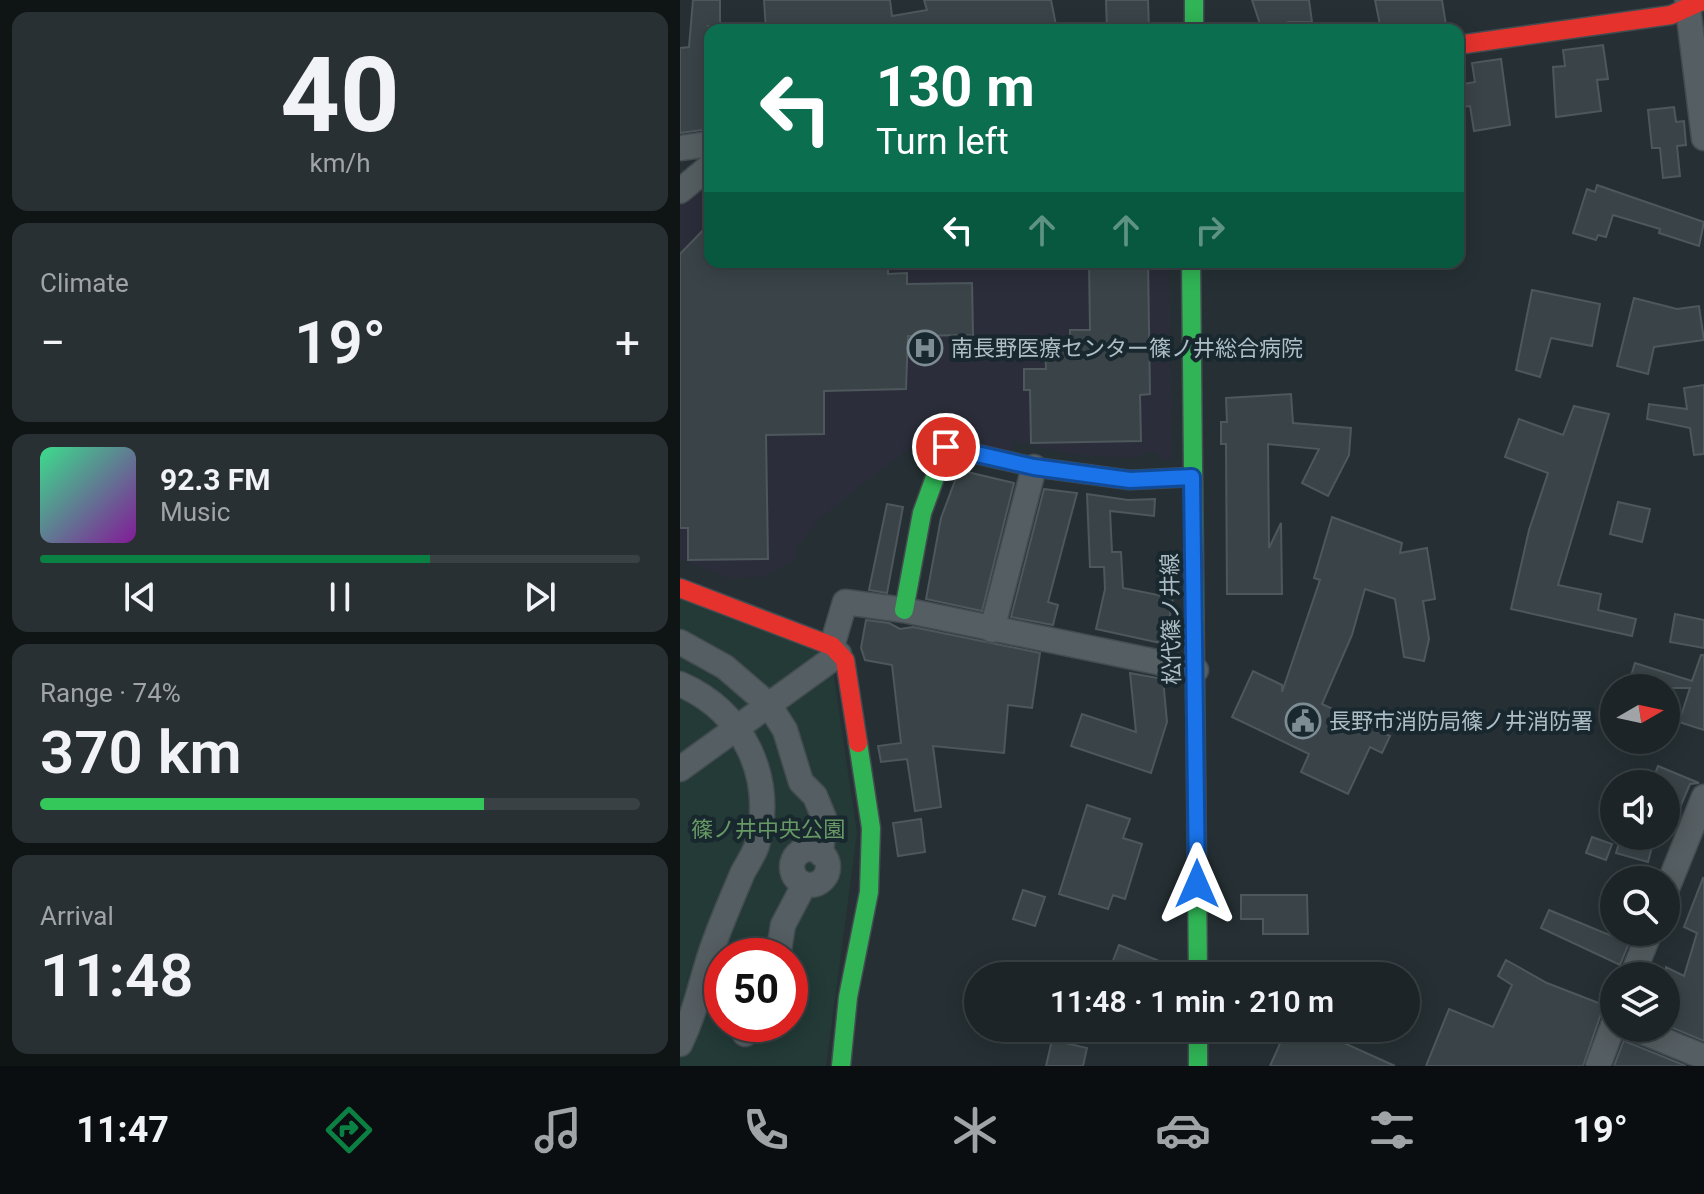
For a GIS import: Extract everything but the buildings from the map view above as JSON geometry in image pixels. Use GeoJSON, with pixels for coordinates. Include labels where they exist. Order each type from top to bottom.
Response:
{"type":"FeatureCollection","features":[{"type":"Feature","properties":{"kind":"street"},"geometry":{"type":"LineString","coordinates":[[1194,0],[1194,24]]}},
{"type":"Feature","properties":{"kind":"street"},"geometry":{"type":"LineString","coordinates":[[1464,44],[1671,15],[1693,3],[1704,138]]}},
{"type":"Feature","properties":{"kind":"street"},"geometry":{"type":"LineString","coordinates":[[680,148],[704,145]]}},
{"type":"Feature","properties":{"kind":"street"},"geometry":{"type":"LineString","coordinates":[[680,191],[704,171]]}},
{"type":"Feature","properties":{"kind":"street","name":"松代篠ノ井線"},"geometry":{"type":"LineString","coordinates":[[1191,268],[1198,962]]}},
{"type":"Feature","properties":{"kind":"street"},"geometry":{"type":"LineString","coordinates":[[904,610],[922,513],[946,447],[1034,467],[1130,480],[1192,477]]}},
{"type":"Feature","properties":{"kind":"street"},"geometry":{"type":"LineString","coordinates":[[992,630],[1034,467]]}},
{"type":"Feature","properties":{"kind":"street"},"geometry":{"type":"LineString","coordinates":[[680,588],[836,650],[845,660],[871,828],[869,892],[848,997],[841,1066]]}},
{"type":"Feature","properties":{"kind":"street"},"geometry":{"type":"LineString","coordinates":[[680,769],[769,705],[836,650],[845,602],[904,610],[1196,670]]}},
{"type":"Feature","properties":{"kind":"street"},"geometry":{"type":"LineString","coordinates":[[680,642],[725,667],[769,705],[785,730],[801,782],[815,796],[824,818],[821,854],[828,864],[828,873],[815,885],[804,885],[783,925],[781,938]]}},
{"type":"Feature","properties":{"kind":"street"},"geometry":{"type":"LineString","coordinates":[[680,684],[709,700],[737,729],[757,761],[762,792],[756,848],[711,953],[697,1010],[680,1044]]}},
{"type":"Feature","properties":{"kind":"street"},"geometry":{"type":"LineString","coordinates":[[1680,868],[1696,841],[1704,797]]}},
{"type":"Feature","properties":{"kind":"street"},"geometry":{"type":"LineString","coordinates":[[1198,1042],[1198,1066]]}},
{"type":"Feature","properties":{"kind":"street"},"geometry":{"type":"LineString","coordinates":[[1598,1066],[1607,1042]]}},
{"type":"Feature","properties":{"kind":"street"},"geometry":{"type":"LineString","coordinates":[[1667,1042],[1704,1057]]}},
{"type":"Feature","properties":{"kind":"street"},"geometry":{"type":"LineString","coordinates":[[680,1056],[683,1066]]}},
{"type":"Feature","properties":{"kind":"shaded area","name":"南長野医療センター篠ノ井総合病院"},"geometry":{"type":"Polygon","coordinates":[[[704,182],[704,268],[1169,268],[1172,459],[1160,459],[1153,451],[1130,458],[1076,455],[1014,441],[1011,453],[929,434],[822,516],[796,549],[799,557],[764,577],[730,578],[680,559],[680,200],[704,182]]]}},
{"type":"Feature","properties":{"kind":"green space","name":"篠ノ井中央公園"},"geometry":{"type":"Polygon","coordinates":[[[680,592],[830,651],[857,833],[826,1066],[680,1066],[680,592]]]}},
{"type":"Feature","properties":{"kind":"traffic: fast"},"geometry":{"type":"LineString","coordinates":[[1194,0],[1194,24]]}},
{"type":"Feature","properties":{"kind":"traffic: fast"},"geometry":{"type":"LineString","coordinates":[[1191,268],[1198,962]]}},
{"type":"Feature","properties":{"kind":"traffic: fast"},"geometry":{"type":"LineString","coordinates":[[904,610],[922,513],[946,447],[1034,467],[1130,480],[1192,477]]}},
{"type":"Feature","properties":{"kind":"traffic: fast"},"geometry":{"type":"LineString","coordinates":[[841,1066],[848,997],[869,892],[871,828],[858,743]]}},
{"type":"Feature","properties":{"kind":"traffic: fast"},"geometry":{"type":"LineString","coordinates":[[1198,1042],[1198,1066]]}},
{"type":"Feature","properties":{"kind":"traffic: jam"},"geometry":{"type":"LineString","coordinates":[[1464,44],[1671,15],[1704,0]]}},
{"type":"Feature","properties":{"kind":"traffic: jam"},"geometry":{"type":"LineString","coordinates":[[680,588],[832,646],[845,660],[858,743]]}},
{"type":"Feature","properties":{"kind":"place","name":"南長野医療センター篠ノ井総合病院"},"geometry":{"type":"Point","coordinates":[925,348]}},
{"type":"Feature","properties":{"kind":"place","name":"長野市消防局篠ノ井消防署"},"geometry":{"type":"Point","coordinates":[1303,721]}},
{"type":"Feature","properties":{"kind":"route"},"geometry":{"type":"LineString","coordinates":[[946,447],[1034,467],[1130,480],[1192,477],[1197,884]]}}]}
